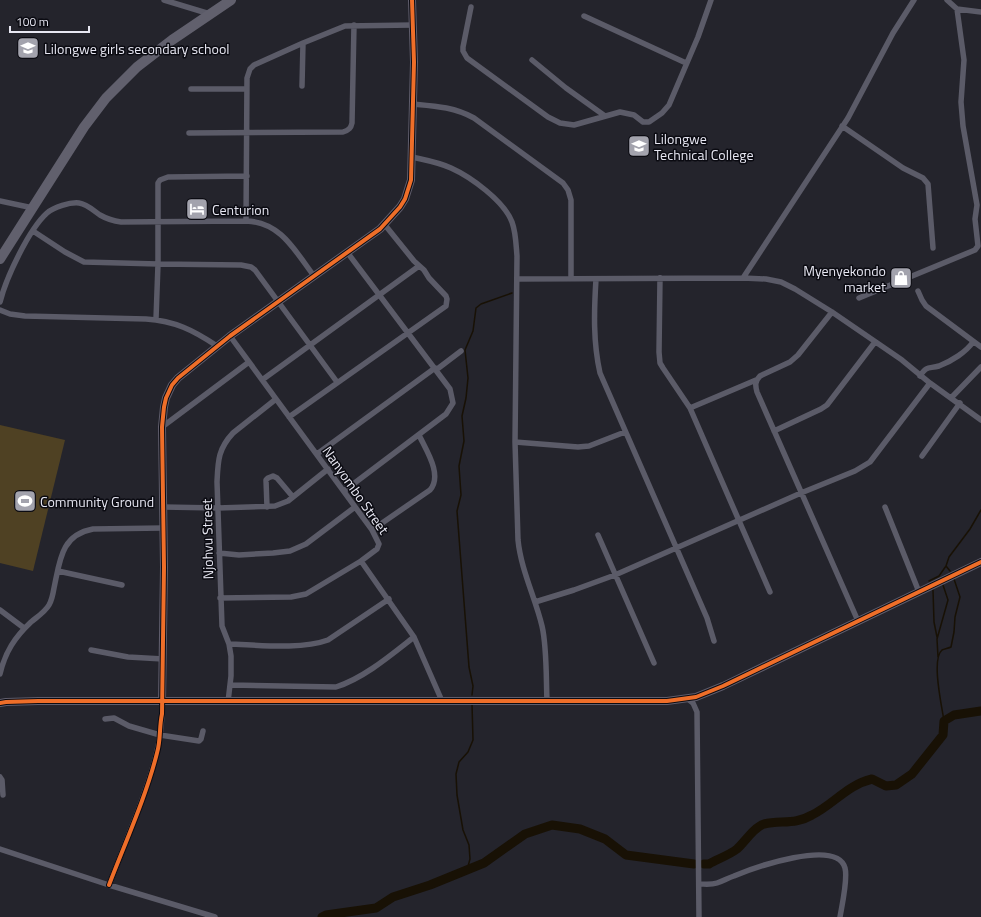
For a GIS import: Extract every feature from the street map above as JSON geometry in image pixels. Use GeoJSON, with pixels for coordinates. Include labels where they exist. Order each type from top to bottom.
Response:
{"type":"FeatureCollection","features":[{"type":"Feature","properties":{"kind":"highway"},"geometry":{"type":"LineString","coordinates":[[0,259],[84,127],[106,98],[137,67],[172,40],[231,0]]}},
{"type":"Feature","properties":{"kind":"street"},"geometry":{"type":"LineString","coordinates":[[164,0],[211,14]]}},
{"type":"Feature","properties":{"kind":"street"},"geometry":{"type":"LineString","coordinates":[[109,885],[152,772],[158,751],[160,735],[163,659],[162,427],[166,398],[172,385],[178,378],[217,346],[385,225],[400,207],[411,180],[413,104],[412,0]]}},
{"type":"Feature","properties":{"kind":"street"},"geometry":{"type":"LineString","coordinates":[[471,7],[463,47],[465,55],[471,61],[554,121],[574,125],[616,112],[634,115],[643,122],[649,122],[662,113],[669,105],[711,0]]}},
{"type":"Feature","properties":{"kind":"street"},"geometry":{"type":"LineString","coordinates":[[743,278],[842,126],[893,33],[914,0]]}},
{"type":"Feature","properties":{"kind":"street"},"geometry":{"type":"LineString","coordinates":[[947,0],[957,9],[981,12]]}},
{"type":"Feature","properties":{"kind":"street"},"geometry":{"type":"LineString","coordinates":[[860,298],[975,250],[980,246],[976,219],[977,205],[973,178],[967,155],[961,102],[964,63],[957,9]]}},
{"type":"Feature","properties":{"kind":"street"},"geometry":{"type":"LineString","coordinates":[[584,16],[686,63]]}},
{"type":"Feature","properties":{"kind":"street"},"geometry":{"type":"LineString","coordinates":[[189,133],[344,132],[351,127],[354,25]]}},
{"type":"Feature","properties":{"kind":"street"},"geometry":{"type":"LineString","coordinates":[[246,221],[248,132],[247,78],[250,68],[303,43],[345,26],[413,25]]}},
{"type":"Feature","properties":{"kind":"street"},"geometry":{"type":"LineString","coordinates":[[302,86],[303,43]]}},
{"type":"Feature","properties":{"kind":"street"},"geometry":{"type":"LineString","coordinates":[[532,60],[566,88],[605,116]]}},
{"type":"Feature","properties":{"kind":"street"},"geometry":{"type":"LineString","coordinates":[[191,89],[247,89]]}},
{"type":"Feature","properties":{"kind":"street"},"geometry":{"type":"LineString","coordinates":[[413,104],[452,108],[474,118],[562,183],[568,190],[570,200],[571,280]]}},
{"type":"Feature","properties":{"kind":"street"},"geometry":{"type":"LineString","coordinates":[[842,126],[903,168],[923,178],[928,184],[933,248]]}},
{"type":"Feature","properties":{"kind":"street"},"geometry":{"type":"LineString","coordinates":[[412,157],[435,162],[457,171],[487,192],[501,206],[511,221],[515,232],[517,256],[515,442],[519,553],[544,635],[547,701]]}},
{"type":"Feature","properties":{"kind":"street"},"geometry":{"type":"LineString","coordinates":[[156,319],[158,187],[160,180],[164,177],[247,176]]}},
{"type":"Feature","properties":{"kind":"street"},"geometry":{"type":"LineString","coordinates":[[0,201],[33,208]]}},
{"type":"Feature","properties":{"kind":"street"},"geometry":{"type":"LineString","coordinates":[[0,302],[4,286],[38,222],[51,210],[76,203],[85,204],[101,216],[121,222],[246,221],[267,225],[278,231],[286,239],[314,276]]}},
{"type":"Feature","properties":{"kind":"street"},"geometry":{"type":"LineString","coordinates":[[289,417],[446,306],[446,296],[385,225]]}},
{"type":"Feature","properties":{"kind":"street"},"geometry":{"type":"LineString","coordinates":[[33,230],[65,252],[84,262],[246,266],[255,270],[337,382]]}},
{"type":"Feature","properties":{"kind":"street"},"geometry":{"type":"LineString","coordinates":[[344,491],[446,414],[453,403],[450,389],[436,369],[347,252]]}},
{"type":"Feature","properties":{"kind":"street"},"geometry":{"type":"LineString","coordinates":[[262,380],[419,266]]}},
{"type":"Feature","properties":{"kind":"street"},"geometry":{"type":"LineString","coordinates":[[660,278],[659,358],[663,368],[690,408],[770,592]]}},
{"type":"Feature","properties":{"kind":"street"},"geometry":{"type":"LineString","coordinates":[[517,280],[743,278],[766,279],[781,282],[795,288],[902,360],[920,376],[960,403],[981,420]]}},
{"type":"Feature","properties":{"kind":"street"},"geometry":{"type":"LineString","coordinates":[[596,279],[594,338],[600,373],[707,618],[714,641]]}},
{"type":"Feature","properties":{"kind":"street"},"geometry":{"type":"LineString","coordinates":[[918,291],[926,306],[981,347]]}},
{"type":"Feature","properties":{"kind":"street"},"geometry":{"type":"LineString","coordinates":[[0,310],[25,316],[156,319],[184,326],[217,346]]}},
{"type":"Feature","properties":{"kind":"street"},"geometry":{"type":"LineString","coordinates":[[690,408],[756,380],[764,373],[790,362],[798,355],[832,312]]}},
{"type":"Feature","properties":{"kind":"street","name":"Nanyombo Street"},"geometry":{"type":"LineString","coordinates":[[230,336],[344,491],[378,540],[379,546],[377,549],[361,561]]}},
{"type":"Feature","properties":{"kind":"street"},"geometry":{"type":"LineString","coordinates":[[774,431],[827,405],[875,342]]}},
{"type":"Feature","properties":{"kind":"street"},"geometry":{"type":"LineString","coordinates":[[920,376],[927,368],[938,366],[965,351],[973,342]]}},
{"type":"Feature","properties":{"kind":"street"},"geometry":{"type":"LineString","coordinates":[[317,454],[461,351]]}},
{"type":"Feature","properties":{"kind":"street"},"geometry":{"type":"LineString","coordinates":[[162,427],[249,362]]}},
{"type":"Feature","properties":{"kind":"street"},"geometry":{"type":"LineString","coordinates":[[951,398],[981,368]]}},
{"type":"Feature","properties":{"kind":"street"},"geometry":{"type":"LineString","coordinates":[[756,380],[757,392],[858,621]]}},
{"type":"Feature","properties":{"kind":"street"},"geometry":{"type":"LineString","coordinates":[[535,602],[615,575],[801,493],[855,471],[870,462],[930,383]]}},
{"type":"Feature","properties":{"kind":"street","name":"Njohvu Street"},"geometry":{"type":"LineString","coordinates":[[228,702],[231,656],[229,644],[222,626],[220,598],[217,482],[218,462],[222,446],[233,433],[276,399]]}},
{"type":"Feature","properties":{"kind":"street"},"geometry":{"type":"LineString","coordinates":[[922,456],[960,403]]}},
{"type":"Feature","properties":{"kind":"street"},"geometry":{"type":"LineString","coordinates":[[515,442],[578,447],[589,446],[625,432]]}},
{"type":"Feature","properties":{"kind":"street"},"geometry":{"type":"LineString","coordinates":[[372,530],[430,490],[433,486],[436,478],[434,468],[419,435]]}},
{"type":"Feature","properties":{"kind":"street"},"geometry":{"type":"LineString","coordinates":[[163,507],[267,507],[282,504],[328,469]]}},
{"type":"Feature","properties":{"kind":"street"},"geometry":{"type":"LineString","coordinates":[[267,507],[266,480],[273,476],[278,478],[293,497]]}},
{"type":"Feature","properties":{"kind":"street"},"geometry":{"type":"LineString","coordinates":[[219,553],[239,555],[290,551],[306,544],[355,507]]}},
{"type":"Feature","properties":{"kind":"street"},"geometry":{"type":"LineString","coordinates":[[885,507],[919,592]]}},
{"type":"Feature","properties":{"kind":"street"},"geometry":{"type":"LineString","coordinates":[[0,670],[12,643],[24,628],[50,604],[58,571],[69,540],[83,531],[163,528]]}},
{"type":"Feature","properties":{"kind":"street"},"geometry":{"type":"LineString","coordinates":[[598,535],[654,663]]}},
{"type":"Feature","properties":{"kind":"street"},"geometry":{"type":"LineString","coordinates":[[220,598],[299,596],[313,591],[361,561],[414,637],[442,701]]}},
{"type":"Feature","properties":{"kind":"street"},"geometry":{"type":"LineString","coordinates":[[0,703],[38,701],[667,701],[688,699],[723,686],[981,562]]}},
{"type":"Feature","properties":{"kind":"street"},"geometry":{"type":"LineString","coordinates":[[58,571],[122,585]]}},
{"type":"Feature","properties":{"kind":"street"},"geometry":{"type":"LineString","coordinates":[[229,644],[303,646],[319,643],[328,640],[388,600]]}},
{"type":"Feature","properties":{"kind":"street"},"geometry":{"type":"LineString","coordinates":[[0,610],[24,628]]}},
{"type":"Feature","properties":{"kind":"street"},"geometry":{"type":"LineString","coordinates":[[230,685],[336,687],[346,684],[363,675],[414,637]]}},
{"type":"Feature","properties":{"kind":"street"},"geometry":{"type":"LineString","coordinates":[[91,650],[128,657],[163,659]]}},
{"type":"Feature","properties":{"kind":"street"},"geometry":{"type":"LineString","coordinates":[[688,699],[693,703],[697,712],[700,917]]}},
{"type":"Feature","properties":{"kind":"street"},"geometry":{"type":"LineString","coordinates":[[105,719],[114,718],[129,726],[160,735],[199,741],[203,732]]}},
{"type":"Feature","properties":{"kind":"street"},"geometry":{"type":"LineString","coordinates":[[0,777],[2,780],[3,795]]}},
{"type":"Feature","properties":{"kind":"street"},"geometry":{"type":"LineString","coordinates":[[0,849],[109,885],[215,917]]}},
{"type":"Feature","properties":{"kind":"street"},"geometry":{"type":"LineString","coordinates":[[699,884],[718,883],[735,875],[796,857],[823,855],[832,856],[839,859],[843,863],[846,873],[840,917]]}},
{"type":"Feature","properties":{"kind":"shaded area","name":"Community Ground"},"geometry":{"type":"Polygon","coordinates":[[[0,425],[65,440],[33,571],[0,563],[0,425]]]}},
{"type":"Feature","properties":{"kind":"waterway"},"geometry":{"type":"LineString","coordinates":[[472,695],[473,686],[469,667],[457,511],[461,495],[459,466],[464,441],[462,416],[468,378],[465,350],[473,331],[476,308],[481,304],[512,293]]}},
{"type":"Feature","properties":{"kind":"waterway"},"geometry":{"type":"LineString","coordinates":[[950,571],[946,566],[949,557],[970,529],[981,510]]}},
{"type":"Feature","properties":{"kind":"waterway"},"geometry":{"type":"LineString","coordinates":[[929,581],[939,576],[946,566]]}},
{"type":"Feature","properties":{"kind":"waterway"},"geometry":{"type":"LineString","coordinates":[[944,721],[938,684],[937,663],[942,650],[951,647],[955,617],[960,597],[954,579]]}},
{"type":"Feature","properties":{"kind":"waterway"},"geometry":{"type":"LineString","coordinates":[[938,657],[937,639],[948,600],[943,585]]}},
{"type":"Feature","properties":{"kind":"waterway"},"geometry":{"type":"LineString","coordinates":[[933,590],[934,622],[937,637]]}},
{"type":"Feature","properties":{"kind":"waterway"},"geometry":{"type":"LineString","coordinates":[[467,870],[470,859],[469,845],[463,830],[457,795],[456,774],[459,762],[468,752],[473,740],[472,704]]}},
{"type":"Feature","properties":{"kind":"waterway"},"geometry":{"type":"LineString","coordinates":[[704,864],[709,864],[737,849],[760,826],[764,824],[794,821],[806,818],[820,811],[848,790],[863,782],[872,779],[886,786],[896,785],[912,774],[943,735],[944,721],[954,715],[981,711]]}},
{"type":"Feature","properties":{"kind":"waterway"},"geometry":{"type":"LineString","coordinates":[[322,917],[326,915],[376,908],[393,897],[430,885],[484,863],[525,834],[552,825],[580,829],[605,839],[626,855],[694,864]]}},
{"type":"Feature","properties":{"kind":"cycle path"},"geometry":{"type":"LineString","coordinates":[[109,885],[141,803],[159,743],[162,714],[164,567],[162,427],[166,398],[172,385],[178,378],[230,336],[380,229],[400,207],[405,199],[411,180],[414,62],[412,0]]}},
{"type":"Feature","properties":{"kind":"cycle path"},"geometry":{"type":"LineString","coordinates":[[0,703],[38,701],[667,701],[696,697],[723,686],[981,562]]}},
{"type":"Feature","properties":{"kind":"place","name":"Lilongwe girls secondary school"},"geometry":{"type":"Point","coordinates":[28,48]}},
{"type":"Feature","properties":{"kind":"place","name":"Lilongwe Technical College"},"geometry":{"type":"Point","coordinates":[639,146]}},
{"type":"Feature","properties":{"kind":"place","name":"Centurion"},"geometry":{"type":"Point","coordinates":[197,209]}},
{"type":"Feature","properties":{"kind":"place","name":"Myenyekondo market"},"geometry":{"type":"Point","coordinates":[901,278]}},
{"type":"Feature","properties":{"kind":"place","name":"Community Ground"},"geometry":{"type":"Point","coordinates":[25,501]}}]}
